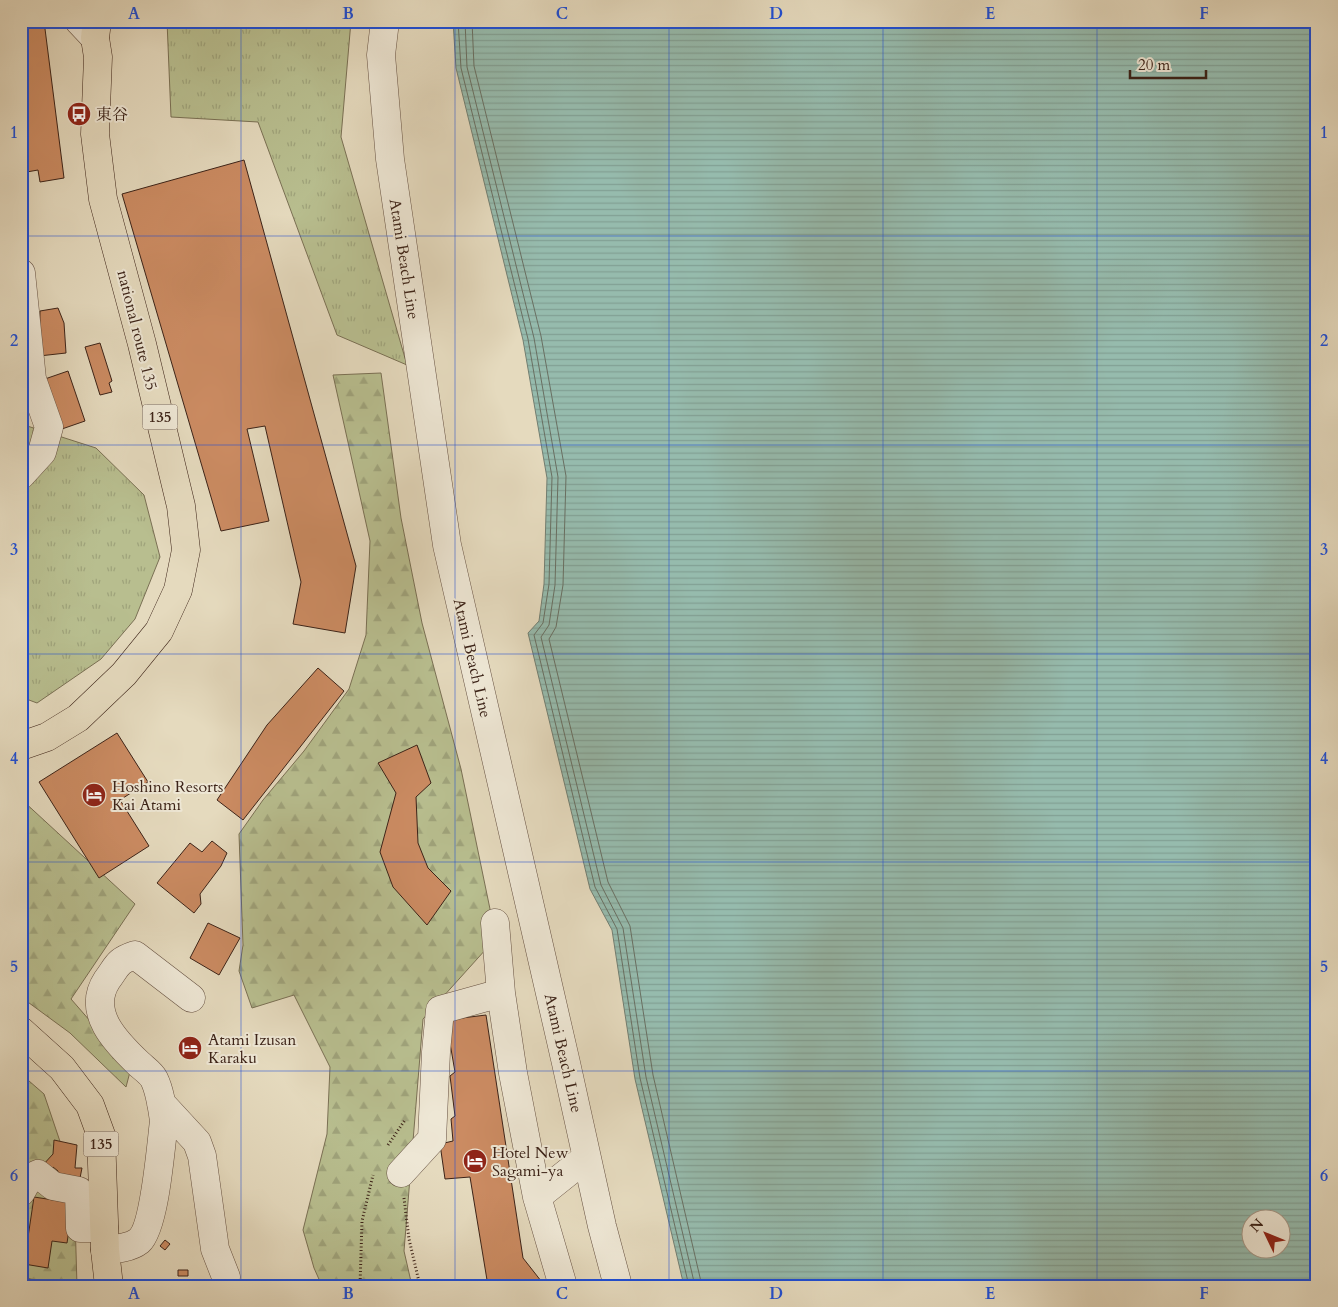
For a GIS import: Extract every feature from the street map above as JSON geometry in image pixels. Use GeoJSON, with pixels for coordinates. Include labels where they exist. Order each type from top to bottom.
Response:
{"type":"FeatureCollection","features":[{"type":"Feature","properties":{"kind":"highway","name":"national route 135"},"geometry":{"type":"LineString","coordinates":[[21,746],[47,737],[78,718],[124,674],[159,631],[178,590],[186,550],[181,506],[142,344],[103,199],[95,134],[98,57],[90,27]]}},
{"type":"Feature","properties":{"kind":"highway","name":"135"},"geometry":{"type":"LineString","coordinates":[[21,1031],[62,1068],[90,1106],[101,1135],[105,1239],[110,1286]]}},
{"type":"Feature","properties":{"kind":"street","name":"Atami Beach Line"},"geometry":{"type":"LineString","coordinates":[[385,21],[381,55],[390,159],[447,545],[602,1226],[618,1286]]}},
{"type":"Feature","properties":{"kind":"street"},"geometry":{"type":"LineString","coordinates":[[21,272],[32,379],[49,427],[42,452],[21,475]]}},
{"type":"Feature","properties":{"kind":"street"},"geometry":{"type":"LineString","coordinates":[[495,923],[501,993],[513,1073],[537,1197],[563,1286]]}},
{"type":"Feature","properties":{"kind":"street"},"geometry":{"type":"LineString","coordinates":[[21,1192],[29,1178],[38,1174],[53,1186],[79,1191],[80,1228],[124,1247],[139,1241],[149,1224],[164,1121],[154,1078],[117,1043],[101,1017],[100,1000],[104,985],[121,960],[135,955],[191,998]]}},
{"type":"Feature","properties":{"kind":"street"},"geometry":{"type":"LineString","coordinates":[[401,1173],[432,1139],[440,1010],[501,993]]}},
{"type":"Feature","properties":{"kind":"street"},"geometry":{"type":"LineString","coordinates":[[161,1104],[197,1142],[202,1156],[215,1249],[226,1277]]}},
{"type":"Feature","properties":{"kind":"street"},"geometry":{"type":"LineString","coordinates":[[537,1197],[587,1157]]}},
{"type":"Feature","properties":{"kind":"green space"},"geometry":{"type":"Polygon","coordinates":[[[167,21],[351,21],[341,137],[407,365],[337,335],[258,122],[171,117],[167,21]]]}},
{"type":"Feature","properties":{"kind":"green space"},"geometry":{"type":"Polygon","coordinates":[[[381,373],[401,518],[422,623],[461,769],[496,938],[423,1019],[404,1251],[412,1286],[322,1286],[314,1268],[303,1230],[327,1134],[330,1067],[294,995],[252,1008],[239,971],[243,945],[239,834],[263,800],[304,751],[349,689],[366,635],[370,541],[333,375],[381,373]]]}},
{"type":"Feature","properties":{"kind":"green space"},"geometry":{"type":"Polygon","coordinates":[[[21,424],[96,448],[144,495],[160,557],[135,619],[101,659],[37,703],[21,697],[21,424]]]}},
{"type":"Feature","properties":{"kind":"green space"},"geometry":{"type":"Polygon","coordinates":[[[21,799],[135,904],[71,999],[131,1068],[126,1087],[70,1033],[21,997],[21,799]]]}},
{"type":"Feature","properties":{"kind":"green space"},"geometry":{"type":"Polygon","coordinates":[[[21,1074],[44,1094],[74,1183],[77,1286],[21,1286],[21,1074]]]}},
{"type":"Feature","properties":{"kind":"water"},"geometry":{"type":"Polygon","coordinates":[[[453,21],[1317,21],[1317,1286],[684,1286],[635,1079],[612,930],[590,889],[528,633],[539,621],[544,584],[547,478],[523,340],[456,68],[453,21]]]}},
{"type":"Feature","properties":{"kind":"building"},"geometry":{"type":"Polygon","coordinates":[[[21,21],[44,21],[64,178],[40,182],[38,170],[21,173],[21,21]]]}},
{"type":"Feature","properties":{"kind":"building"},"geometry":{"type":"Polygon","coordinates":[[[244,160],[356,566],[345,633],[293,624],[301,582],[265,426],[247,429],[269,521],[221,531],[122,194],[244,160]]]}},
{"type":"Feature","properties":{"kind":"building"},"geometry":{"type":"Polygon","coordinates":[[[58,308],[64,323],[66,353],[39,356],[40,311],[58,308]]]}},
{"type":"Feature","properties":{"kind":"building"},"geometry":{"type":"Polygon","coordinates":[[[100,343],[112,381],[109,383],[112,392],[100,395],[85,347],[100,343]]]}},
{"type":"Feature","properties":{"kind":"building"},"geometry":{"type":"Polygon","coordinates":[[[68,371],[85,421],[59,430],[42,380],[68,371]]]}},
{"type":"Feature","properties":{"kind":"building"},"geometry":{"type":"Polygon","coordinates":[[[318,668],[344,691],[243,820],[217,800],[267,725],[318,668]]]}},
{"type":"Feature","properties":{"kind":"building"},"geometry":{"type":"Polygon","coordinates":[[[117,733],[148,782],[120,800],[149,846],[99,878],[39,782],[117,733]]]}},
{"type":"Feature","properties":{"kind":"building"},"geometry":{"type":"Polygon","coordinates":[[[417,745],[431,783],[416,797],[418,843],[428,868],[451,891],[427,925],[393,887],[380,852],[396,793],[378,763],[417,745]]]}},
{"type":"Feature","properties":{"kind":"building"},"geometry":{"type":"Polygon","coordinates":[[[212,841],[227,853],[221,866],[200,894],[201,904],[194,913],[157,883],[190,843],[202,852],[212,841]]]}},
{"type":"Feature","properties":{"kind":"building"},"geometry":{"type":"Polygon","coordinates":[[[208,923],[240,938],[219,975],[190,958],[208,923]]]}},
{"type":"Feature","properties":{"kind":"building","name":"Hotel New Sagami-ya"},"geometry":{"type":"Polygon","coordinates":[[[486,1015],[523,1258],[545,1286],[488,1286],[470,1177],[445,1179],[440,1144],[453,1141],[451,1119],[455,1116],[450,1076],[455,1072],[446,1020],[486,1015]]]}},
{"type":"Feature","properties":{"kind":"building"},"geometry":{"type":"Polygon","coordinates":[[[54,1140],[77,1145],[75,1168],[82,1168],[79,1183],[57,1177],[58,1171],[53,1167],[48,1173],[42,1166],[53,1154],[54,1140]]]}},
{"type":"Feature","properties":{"kind":"building"},"geometry":{"type":"Polygon","coordinates":[[[34,1197],[73,1203],[67,1243],[52,1241],[48,1268],[24,1264],[34,1197]]]}},
{"type":"Feature","properties":{"kind":"building"},"geometry":{"type":"Polygon","coordinates":[[[165,1240],[170,1244],[165,1250],[160,1246],[165,1240]]]}},
{"type":"Feature","properties":{"kind":"building"},"geometry":{"type":"Polygon","coordinates":[[[178,1270],[188,1270],[188,1276],[178,1276],[178,1270]]]}},
{"type":"Feature","properties":{"kind":"building"},"geometry":{"type":"Polygon","coordinates":[[[21,1278],[53,1282],[53,1286],[21,1286],[21,1278]]]}},
{"type":"Feature","properties":{"kind":"place","name":"東谷"},"geometry":{"type":"Point","coordinates":[79,114]}},
{"type":"Feature","properties":{"kind":"place","name":"Hoshino Resorts Kai Atami"},"geometry":{"type":"Point","coordinates":[94,795]}},
{"type":"Feature","properties":{"kind":"place","name":"Atami Izusan Karaku"},"geometry":{"type":"Point","coordinates":[190,1048]}},
{"type":"Feature","properties":{"kind":"place","name":"Hotel New Sagami-ya"},"geometry":{"type":"Point","coordinates":[475,1161]}}]}
